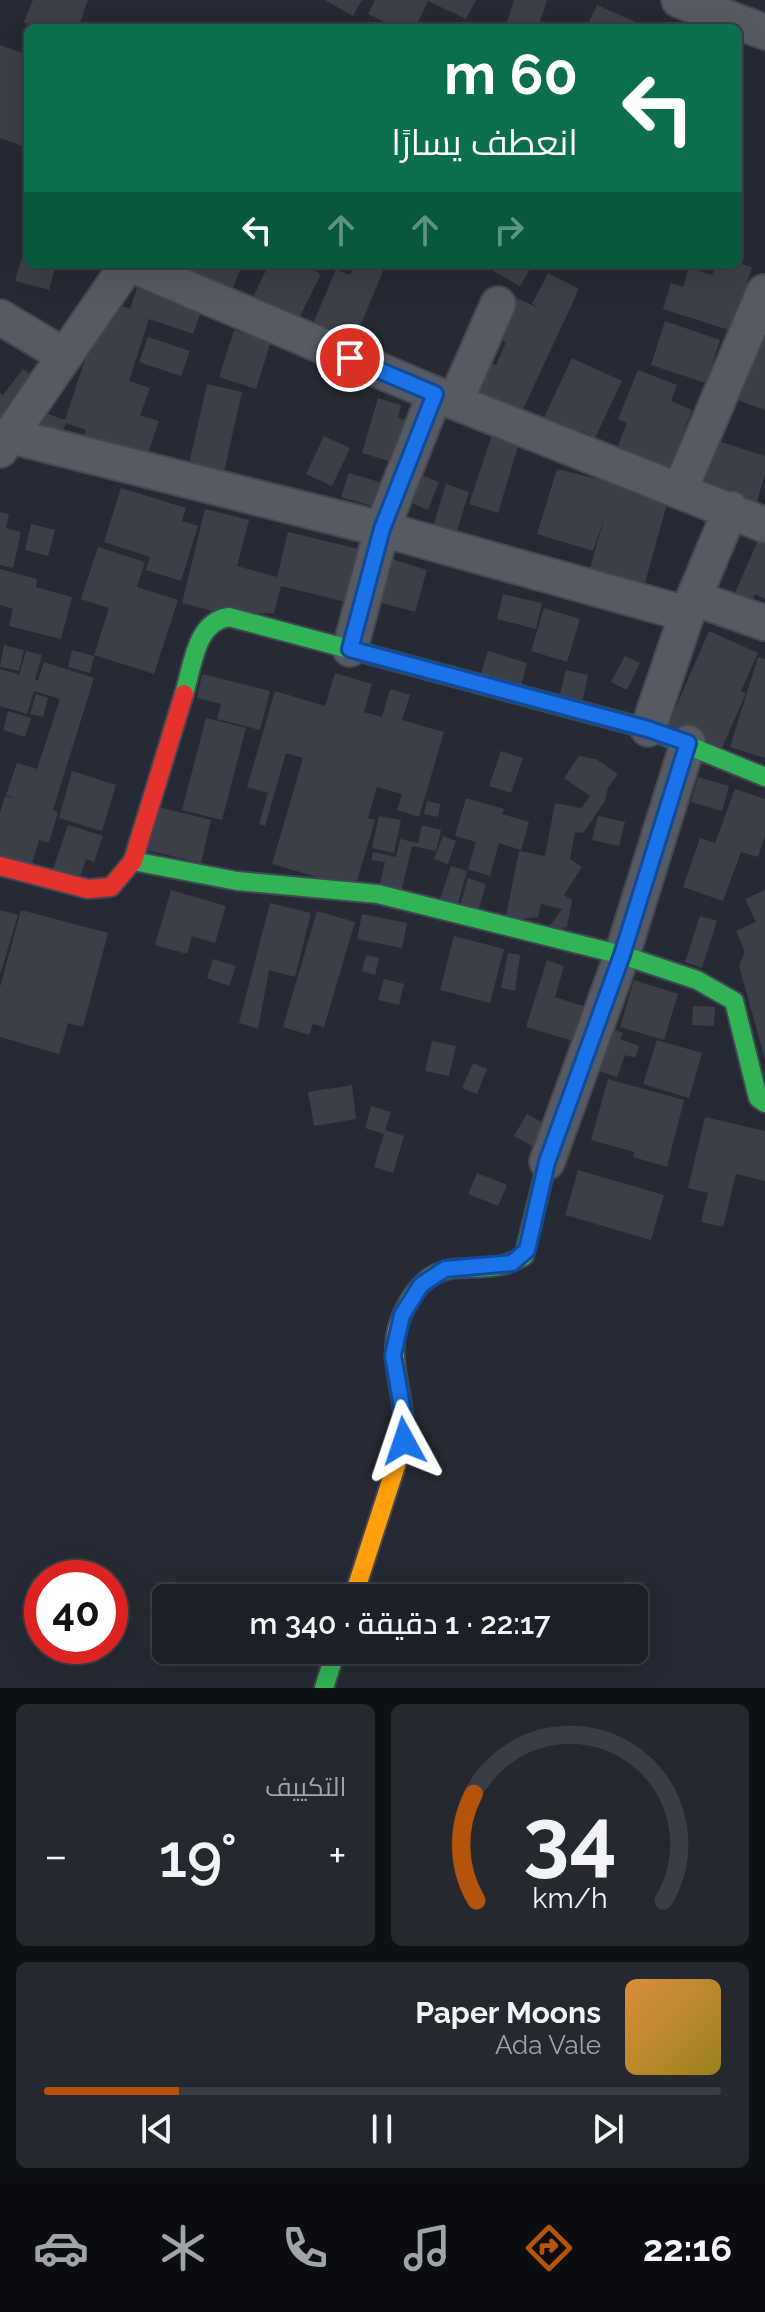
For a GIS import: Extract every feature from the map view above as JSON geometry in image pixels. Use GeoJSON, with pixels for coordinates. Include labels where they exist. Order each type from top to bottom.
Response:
{"type":"FeatureCollection","features":[{"type":"Feature","properties":{"kind":"street"},"geometry":{"type":"LineString","coordinates":[[679,0],[765,32]]}},
{"type":"Feature","properties":{"kind":"street"},"geometry":{"type":"LineString","coordinates":[[126,268],[5,443],[382,529],[765,623]]}},
{"type":"Feature","properties":{"kind":"street"},"geometry":{"type":"LineString","coordinates":[[138,268],[445,398],[765,525]]}},
{"type":"Feature","properties":{"kind":"street"},"geometry":{"type":"LineString","coordinates":[[680,490],[764,292]]}},
{"type":"Feature","properties":{"kind":"street"},"geometry":{"type":"LineString","coordinates":[[350,649],[382,529],[445,398],[498,304]]}},
{"type":"Feature","properties":{"kind":"street"},"geometry":{"type":"LineString","coordinates":[[0,317],[65,356]]}},
{"type":"Feature","properties":{"kind":"street"},"geometry":{"type":"LineString","coordinates":[[648,729],[690,606],[731,509]]}},
{"type":"Feature","properties":{"kind":"street"},"geometry":{"type":"LineString","coordinates":[[0,866],[88,889],[111,887],[133,861],[204,629],[215,619],[229,617],[648,729],[765,777]]}},
{"type":"Feature","properties":{"kind":"street"},"geometry":{"type":"LineString","coordinates":[[358,1584],[404,1441],[405,1424],[393,1355],[402,1315],[421,1285],[445,1269],[512,1263],[524,1256],[547,1162],[622,955],[688,743]]}},
{"type":"Feature","properties":{"kind":"street"},"geometry":{"type":"LineString","coordinates":[[133,861],[237,881],[378,894],[622,955],[697,980],[734,1001],[758,1098],[765,1103]]}},
{"type":"Feature","properties":{"kind":"street"},"geometry":{"type":"LineString","coordinates":[[324,1688],[332,1664]]}},
{"type":"Feature","properties":{"kind":"building"},"geometry":{"type":"Polygon","coordinates":[[[33,0],[88,0],[79,24],[24,22],[33,0]]]}},
{"type":"Feature","properties":{"kind":"building"},"geometry":{"type":"Polygon","coordinates":[[[325,0],[362,0],[353,16],[325,0]]]}},
{"type":"Feature","properties":{"kind":"building"},"geometry":{"type":"Polygon","coordinates":[[[375,0],[476,0],[466,19],[428,1],[417,24],[389,24],[368,14],[375,0]]]}},
{"type":"Feature","properties":{"kind":"building"},"geometry":{"type":"Polygon","coordinates":[[[514,0],[547,0],[539,24],[507,22],[514,0]]]}},
{"type":"Feature","properties":{"kind":"building"},"geometry":{"type":"Polygon","coordinates":[[[597,5],[638,23],[638,24],[588,24],[597,5]]]}},
{"type":"Feature","properties":{"kind":"building"},"geometry":{"type":"Polygon","coordinates":[[[0,45],[24,54],[24,147],[0,138],[0,45]]]}},
{"type":"Feature","properties":{"kind":"building"},"geometry":{"type":"Polygon","coordinates":[[[24,250],[24,268],[55,268],[49,290],[15,281],[24,250]]]}},
{"type":"Feature","properties":{"kind":"building"},"geometry":{"type":"Polygon","coordinates":[[[742,264],[752,267],[732,331],[663,309],[671,283],[683,287],[689,268],[712,275],[715,268],[742,268],[742,264]]]}},
{"type":"Feature","properties":{"kind":"building"},"geometry":{"type":"Polygon","coordinates":[[[182,268],[241,268],[232,289],[182,268]]]}},
{"type":"Feature","properties":{"kind":"building"},"geometry":{"type":"Polygon","coordinates":[[[267,268],[308,268],[321,274],[297,322],[252,299],[267,268]]]}},
{"type":"Feature","properties":{"kind":"building"},"geometry":{"type":"Polygon","coordinates":[[[353,268],[384,268],[351,348],[310,331],[336,269],[350,275],[353,268]]]}},
{"type":"Feature","properties":{"kind":"building"},"geometry":{"type":"Polygon","coordinates":[[[488,268],[531,268],[520,286],[488,268]]]}},
{"type":"Feature","properties":{"kind":"building"},"geometry":{"type":"Polygon","coordinates":[[[548,273],[579,289],[518,420],[466,397],[483,359],[496,365],[506,342],[498,338],[516,298],[543,310],[532,304],[548,273]]]}},
{"type":"Feature","properties":{"kind":"building"},"geometry":{"type":"Polygon","coordinates":[[[138,285],[203,306],[193,334],[149,319],[129,381],[150,388],[140,415],[159,421],[144,465],[81,444],[86,430],[66,423],[61,436],[40,428],[45,413],[65,420],[105,300],[130,309],[138,285]]]}},
{"type":"Feature","properties":{"kind":"building"},"geometry":{"type":"Polygon","coordinates":[[[765,308],[765,410],[735,399],[765,308]]]}},
{"type":"Feature","properties":{"kind":"building"},"geometry":{"type":"Polygon","coordinates":[[[665,321],[720,340],[706,383],[651,365],[665,321]]]}},
{"type":"Feature","properties":{"kind":"building"},"geometry":{"type":"Polygon","coordinates":[[[234,330],[271,341],[256,389],[219,377],[234,330]]]}},
{"type":"Feature","properties":{"kind":"building"},"geometry":{"type":"Polygon","coordinates":[[[148,337],[190,351],[181,376],[139,362],[148,337]]]}},
{"type":"Feature","properties":{"kind":"building"},"geometry":{"type":"Polygon","coordinates":[[[572,358],[622,381],[595,438],[582,431],[575,447],[538,430],[572,358]]]}},
{"type":"Feature","properties":{"kind":"building"},"geometry":{"type":"Polygon","coordinates":[[[23,369],[41,382],[0,436],[0,393],[3,395],[23,369]]]}},
{"type":"Feature","properties":{"kind":"building"},"geometry":{"type":"Polygon","coordinates":[[[638,370],[677,385],[671,401],[692,410],[666,476],[614,456],[627,423],[618,419],[638,370]]]}},
{"type":"Feature","properties":{"kind":"building"},"geometry":{"type":"Polygon","coordinates":[[[207,384],[242,392],[222,481],[187,473],[207,384]]]}},
{"type":"Feature","properties":{"kind":"building"},"geometry":{"type":"Polygon","coordinates":[[[378,398],[401,405],[398,418],[412,422],[399,464],[362,453],[378,398]]]}},
{"type":"Feature","properties":{"kind":"building"},"geometry":{"type":"Polygon","coordinates":[[[492,435],[519,443],[498,513],[469,504],[492,435]]]}},
{"type":"Feature","properties":{"kind":"building"},"geometry":{"type":"Polygon","coordinates":[[[324,436],[350,448],[332,486],[306,474],[324,436]]]}},
{"type":"Feature","properties":{"kind":"building"},"geometry":{"type":"Polygon","coordinates":[[[709,438],[765,456],[765,474],[756,505],[694,487],[709,438]]]}},
{"type":"Feature","properties":{"kind":"building"},"geometry":{"type":"Polygon","coordinates":[[[557,469],[669,497],[643,590],[588,575],[605,516],[593,551],[537,534],[557,469]]]}},
{"type":"Feature","properties":{"kind":"building"},"geometry":{"type":"Polygon","coordinates":[[[349,473],[386,484],[379,508],[341,497],[349,473]]]}},
{"type":"Feature","properties":{"kind":"building"},"geometry":{"type":"Polygon","coordinates":[[[421,475],[439,482],[428,510],[410,502],[421,475]]]}},
{"type":"Feature","properties":{"kind":"building"},"geometry":{"type":"Polygon","coordinates":[[[446,484],[469,492],[454,541],[431,533],[446,484]]]}},
{"type":"Feature","properties":{"kind":"building"},"geometry":{"type":"Polygon","coordinates":[[[121,488],[186,508],[182,521],[198,526],[181,581],[146,570],[150,557],[104,542],[121,488]]]}},
{"type":"Feature","properties":{"kind":"building"},"geometry":{"type":"Polygon","coordinates":[[[205,509],[249,520],[237,566],[277,577],[288,532],[363,550],[350,603],[281,586],[274,613],[224,614],[182,603],[205,509]]]}},
{"type":"Feature","properties":{"kind":"building"},"geometry":{"type":"Polygon","coordinates":[[[0,512],[9,514],[6,528],[21,532],[13,568],[0,565],[0,512]]]}},
{"type":"Feature","properties":{"kind":"building"},"geometry":{"type":"Polygon","coordinates":[[[31,524],[55,530],[48,556],[25,550],[31,524]]]}},
{"type":"Feature","properties":{"kind":"building"},"geometry":{"type":"Polygon","coordinates":[[[765,524],[765,599],[755,594],[748,610],[731,602],[765,524]]]}},
{"type":"Feature","properties":{"kind":"building"},"geometry":{"type":"Polygon","coordinates":[[[98,547],[145,562],[137,587],[178,600],[154,674],[94,655],[109,608],[81,599],[98,547]]]}},
{"type":"Feature","properties":{"kind":"building"},"geometry":{"type":"Polygon","coordinates":[[[391,559],[427,570],[415,612],[378,602],[391,559]]]}},
{"type":"Feature","properties":{"kind":"building"},"geometry":{"type":"Polygon","coordinates":[[[0,569],[37,579],[36,587],[72,597],[61,639],[9,626],[13,609],[0,605],[0,569]]]}},
{"type":"Feature","properties":{"kind":"building"},"geometry":{"type":"Polygon","coordinates":[[[503,594],[542,603],[536,629],[497,619],[503,594]]]}},
{"type":"Feature","properties":{"kind":"building"},"geometry":{"type":"Polygon","coordinates":[[[544,608],[580,619],[567,662],[531,651],[544,608]]]}},
{"type":"Feature","properties":{"kind":"building"},"geometry":{"type":"Polygon","coordinates":[[[709,631],[758,653],[741,691],[746,693],[722,748],[668,725],[709,631]]]}},
{"type":"Feature","properties":{"kind":"building"},"geometry":{"type":"Polygon","coordinates":[[[4,645],[24,650],[19,671],[0,667],[4,645]]]}},
{"type":"Feature","properties":{"kind":"building"},"geometry":{"type":"Polygon","coordinates":[[[72,650],[94,656],[90,673],[68,667],[72,650]]]}},
{"type":"Feature","properties":{"kind":"building"},"geometry":{"type":"Polygon","coordinates":[[[26,651],[42,655],[35,680],[38,680],[44,662],[94,678],[53,810],[58,812],[49,843],[39,840],[31,867],[0,857],[0,813],[5,796],[16,799],[6,795],[17,763],[37,769],[60,699],[34,691],[27,714],[0,706],[0,669],[18,674],[18,678],[26,651]]]}},
{"type":"Feature","properties":{"kind":"building"},"geometry":{"type":"Polygon","coordinates":[[[488,651],[527,663],[520,690],[479,679],[488,651]]]}},
{"type":"Feature","properties":{"kind":"building"},"geometry":{"type":"Polygon","coordinates":[[[625,656],[640,663],[627,690],[611,682],[625,656]]]}},
{"type":"Feature","properties":{"kind":"building"},"geometry":{"type":"Polygon","coordinates":[[[758,657],[765,659],[765,758],[730,747],[758,657]]]}},
{"type":"Feature","properties":{"kind":"building"},"geometry":{"type":"Polygon","coordinates":[[[566,670],[588,675],[582,703],[559,698],[566,670]]]}},
{"type":"Feature","properties":{"kind":"building"},"geometry":{"type":"Polygon","coordinates":[[[335,673],[372,684],[364,712],[382,717],[390,689],[410,695],[402,720],[444,732],[419,817],[397,810],[402,794],[377,787],[368,818],[375,820],[355,888],[272,864],[303,758],[286,753],[265,826],[259,824],[268,793],[247,787],[275,691],[325,706],[335,673]]]}},
{"type":"Feature","properties":{"kind":"building"},"geometry":{"type":"Polygon","coordinates":[[[202,674],[270,691],[260,730],[217,719],[221,704],[197,698],[202,674]]]}},
{"type":"Feature","properties":{"kind":"building"},"geometry":{"type":"Polygon","coordinates":[[[36,694],[48,698],[43,717],[30,714],[36,694]]]}},
{"type":"Feature","properties":{"kind":"building"},"geometry":{"type":"Polygon","coordinates":[[[8,711],[31,718],[25,737],[3,730],[8,711]]]}},
{"type":"Feature","properties":{"kind":"building"},"geometry":{"type":"Polygon","coordinates":[[[206,718],[246,728],[222,820],[182,810],[206,718]]]}},
{"type":"Feature","properties":{"kind":"building"},"geometry":{"type":"Polygon","coordinates":[[[501,751],[523,758],[511,793],[489,786],[501,751]]]}},
{"type":"Feature","properties":{"kind":"building"},"geometry":{"type":"Polygon","coordinates":[[[579,756],[596,759],[618,774],[608,788],[605,801],[583,833],[575,832],[570,859],[582,867],[564,895],[572,900],[567,927],[546,931],[562,909],[541,904],[538,917],[505,921],[519,851],[545,856],[555,803],[581,808],[590,796],[564,778],[579,756]]]}},
{"type":"Feature","properties":{"kind":"building"},"geometry":{"type":"Polygon","coordinates":[[[72,771],[116,785],[102,831],[59,818],[72,771]]]}},
{"type":"Feature","properties":{"kind":"building"},"geometry":{"type":"Polygon","coordinates":[[[698,777],[729,786],[722,811],[691,802],[698,777]]]}},
{"type":"Feature","properties":{"kind":"building"},"geometry":{"type":"Polygon","coordinates":[[[735,789],[765,799],[765,836],[758,857],[741,852],[723,901],[683,887],[700,838],[715,843],[735,789]]]}},
{"type":"Feature","properties":{"kind":"building"},"geometry":{"type":"Polygon","coordinates":[[[466,798],[504,809],[502,814],[529,822],[521,850],[499,843],[490,876],[468,869],[476,842],[455,836],[466,798]]]}},
{"type":"Feature","properties":{"kind":"building"},"geometry":{"type":"Polygon","coordinates":[[[427,801],[440,804],[438,817],[424,814],[427,801]]]}},
{"type":"Feature","properties":{"kind":"building"},"geometry":{"type":"Polygon","coordinates":[[[158,807],[211,820],[201,863],[147,850],[158,807]]]}},
{"type":"Feature","properties":{"kind":"building"},"geometry":{"type":"Polygon","coordinates":[[[379,816],[401,820],[394,853],[372,848],[379,816]]]}},
{"type":"Feature","properties":{"kind":"building"},"geometry":{"type":"Polygon","coordinates":[[[598,816],[625,822],[619,846],[592,840],[598,816]]]}},
{"type":"Feature","properties":{"kind":"building"},"geometry":{"type":"Polygon","coordinates":[[[68,825],[103,836],[94,862],[86,859],[80,877],[53,869],[68,825]]]}},
{"type":"Feature","properties":{"kind":"building"},"geometry":{"type":"Polygon","coordinates":[[[422,825],[441,830],[436,851],[412,846],[400,897],[378,892],[385,862],[371,860],[373,852],[396,857],[400,839],[418,843],[422,825]]]}},
{"type":"Feature","properties":{"kind":"building"},"geometry":{"type":"Polygon","coordinates":[[[443,836],[456,841],[448,864],[434,859],[443,836]]]}},
{"type":"Feature","properties":{"kind":"building"},"geometry":{"type":"Polygon","coordinates":[[[451,866],[467,871],[457,907],[439,902],[451,866]]]}},
{"type":"Feature","properties":{"kind":"building"},"geometry":{"type":"Polygon","coordinates":[[[468,878],[486,884],[478,912],[460,906],[468,878]]]}},
{"type":"Feature","properties":{"kind":"building"},"geometry":{"type":"Polygon","coordinates":[[[171,890],[226,906],[215,943],[192,936],[187,954],[155,945],[171,890]]]}},
{"type":"Feature","properties":{"kind":"building"},"geometry":{"type":"Polygon","coordinates":[[[765,890],[765,1059],[739,966],[745,952],[736,931],[756,922],[745,899],[765,890]]]}},
{"type":"Feature","properties":{"kind":"building"},"geometry":{"type":"Polygon","coordinates":[[[270,903],[311,913],[295,977],[269,970],[258,1029],[239,1023],[270,903]]]}},
{"type":"Feature","properties":{"kind":"building"},"geometry":{"type":"Polygon","coordinates":[[[0,910],[18,915],[1,972],[0,972],[0,910]]]}},
{"type":"Feature","properties":{"kind":"building"},"geometry":{"type":"Polygon","coordinates":[[[21,910],[108,933],[83,1027],[68,1023],[59,1054],[0,1037],[0,987],[21,910]]]}},
{"type":"Feature","properties":{"kind":"building"},"geometry":{"type":"Polygon","coordinates":[[[317,911],[355,922],[324,1027],[313,1024],[309,1035],[283,1027],[317,911]]]}},
{"type":"Feature","properties":{"kind":"building"},"geometry":{"type":"Polygon","coordinates":[[[362,914],[407,923],[402,948],[357,939],[362,914]]]}},
{"type":"Feature","properties":{"kind":"building"},"geometry":{"type":"Polygon","coordinates":[[[700,916],[717,921],[702,968],[685,962],[700,916]]]}},
{"type":"Feature","properties":{"kind":"building"},"geometry":{"type":"Polygon","coordinates":[[[454,936],[504,949],[490,1003],[440,990],[454,936]]]}},
{"type":"Feature","properties":{"kind":"building"},"geometry":{"type":"Polygon","coordinates":[[[508,953],[520,955],[515,991],[501,988],[508,953]]]}},
{"type":"Feature","properties":{"kind":"building"},"geometry":{"type":"Polygon","coordinates":[[[366,955],[379,958],[375,975],[362,971],[366,955]]]}},
{"type":"Feature","properties":{"kind":"building"},"geometry":{"type":"Polygon","coordinates":[[[213,959],[236,966],[229,986],[207,978],[213,959]]]}},
{"type":"Feature","properties":{"kind":"building"},"geometry":{"type":"Polygon","coordinates":[[[547,960],[564,966],[555,997],[583,1006],[573,1041],[526,1027],[547,960]]]}},
{"type":"Feature","properties":{"kind":"building"},"geometry":{"type":"Polygon","coordinates":[[[384,979],[404,984],[399,1005],[378,1000],[384,979]]]}},
{"type":"Feature","properties":{"kind":"building"},"geometry":{"type":"Polygon","coordinates":[[[634,980],[678,994],[664,1040],[620,1027],[634,980]]]}},
{"type":"Feature","properties":{"kind":"building"},"geometry":{"type":"Polygon","coordinates":[[[693,1006],[715,1007],[714,1026],[692,1025],[693,1006]]]}},
{"type":"Feature","properties":{"kind":"building"},"geometry":{"type":"Polygon","coordinates":[[[604,1026],[623,1033],[620,1039],[639,1046],[635,1058],[625,1055],[617,1077],[590,1068],[604,1026]]]}},
{"type":"Feature","properties":{"kind":"building"},"geometry":{"type":"Polygon","coordinates":[[[657,1040],[702,1053],[689,1098],[643,1084],[657,1040]]]}},
{"type":"Feature","properties":{"kind":"building"},"geometry":{"type":"Polygon","coordinates":[[[432,1041],[456,1046],[449,1076],[425,1071],[432,1041]]]}},
{"type":"Feature","properties":{"kind":"building"},"geometry":{"type":"Polygon","coordinates":[[[473,1063],[487,1069],[477,1094],[462,1088],[473,1063]]]}},
{"type":"Feature","properties":{"kind":"building"},"geometry":{"type":"Polygon","coordinates":[[[608,1079],[684,1100],[667,1167],[633,1157],[634,1152],[591,1140],[608,1079]]]}},
{"type":"Feature","properties":{"kind":"building"},"geometry":{"type":"Polygon","coordinates":[[[352,1085],[356,1119],[314,1126],[308,1092],[352,1085]]]}},
{"type":"Feature","properties":{"kind":"building"},"geometry":{"type":"Polygon","coordinates":[[[371,1106],[391,1112],[385,1130],[404,1136],[393,1173],[374,1167],[384,1134],[365,1128],[371,1106]]]}},
{"type":"Feature","properties":{"kind":"building"},"geometry":{"type":"Polygon","coordinates":[[[527,1114],[547,1125],[534,1147],[514,1136],[527,1114]]]}},
{"type":"Feature","properties":{"kind":"building"},"geometry":{"type":"Polygon","coordinates":[[[705,1117],[765,1131],[765,1181],[736,1174],[723,1227],[701,1222],[708,1193],[688,1188],[705,1117]]]}},
{"type":"Feature","properties":{"kind":"building"},"geometry":{"type":"Polygon","coordinates":[[[578,1170],[664,1195],[651,1240],[565,1215],[578,1170]]]}},
{"type":"Feature","properties":{"kind":"building"},"geometry":{"type":"Polygon","coordinates":[[[477,1173],[507,1185],[498,1206],[468,1194],[477,1173]]]}},
{"type":"Feature","properties":{"kind":"traffic: fast"},"geometry":{"type":"LineString","coordinates":[[184,694],[202,636],[209,627],[229,617],[648,729],[765,777]]}},
{"type":"Feature","properties":{"kind":"traffic: fast"},"geometry":{"type":"LineString","coordinates":[[133,861],[237,881],[378,894],[622,955],[697,980],[734,1001],[758,1098],[765,1103]]}},
{"type":"Feature","properties":{"kind":"traffic: fast"},"geometry":{"type":"LineString","coordinates":[[402,1315],[415,1292],[429,1278],[443,1271],[506,1264],[524,1256],[547,1162]]}},
{"type":"Feature","properties":{"kind":"traffic: fast"},"geometry":{"type":"LineString","coordinates":[[324,1688],[332,1664]]}},
{"type":"Feature","properties":{"kind":"traffic: slow"},"geometry":{"type":"LineString","coordinates":[[358,1584],[404,1441],[403,1409],[395,1363],[397,1331],[402,1315]]}},
{"type":"Feature","properties":{"kind":"traffic: jam"},"geometry":{"type":"LineString","coordinates":[[0,866],[88,889],[111,887],[133,861],[184,694]]}},
{"type":"Feature","properties":{"kind":"route"},"geometry":{"type":"LineString","coordinates":[[350,358],[435,394],[382,529],[350,649],[648,729],[688,743],[622,955],[547,1162],[524,1256],[512,1263],[461,1264],[445,1269],[421,1285],[402,1315],[393,1365],[405,1424],[404,1441]]}}]}
